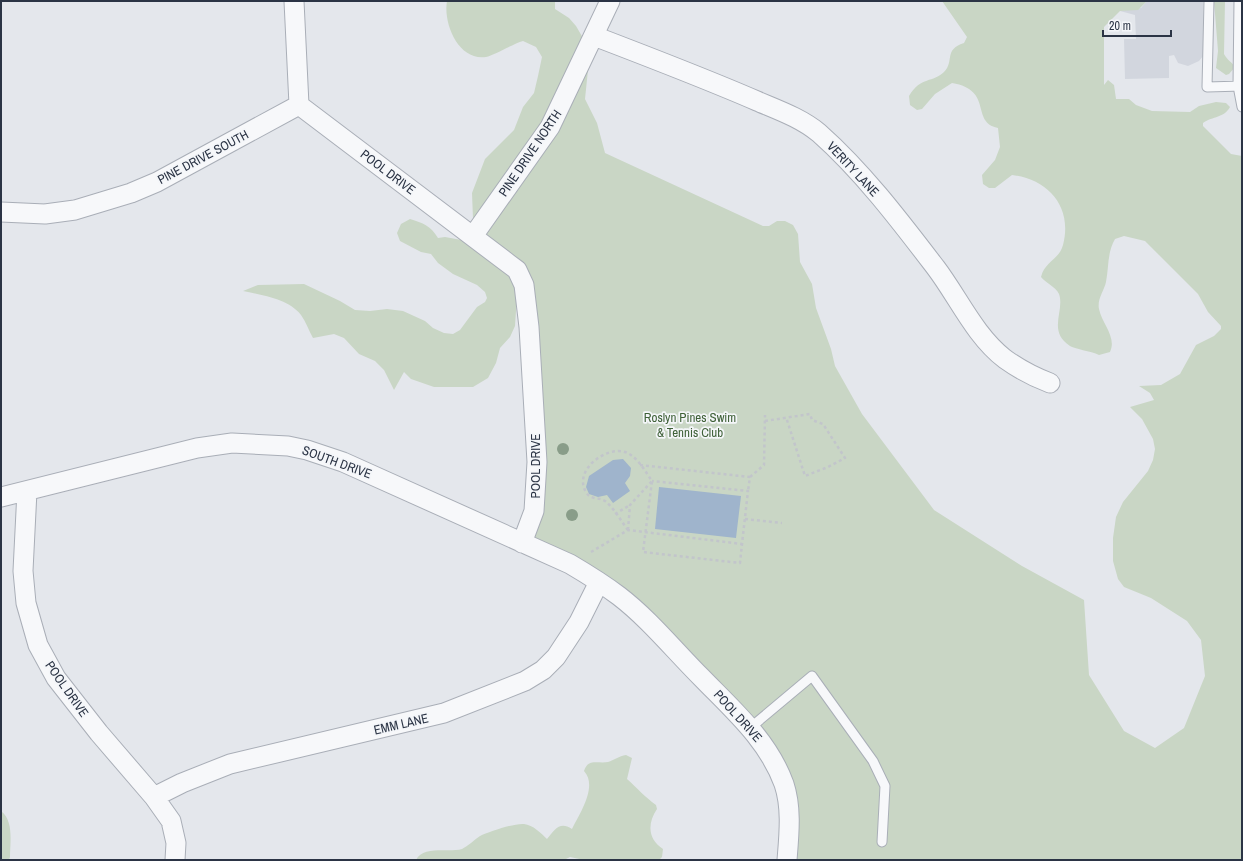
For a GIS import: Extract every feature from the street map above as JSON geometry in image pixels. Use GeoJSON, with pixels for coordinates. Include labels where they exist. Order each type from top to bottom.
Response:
{"type":"FeatureCollection","features":[{"type":"Feature","properties":{"kind":"street"},"geometry":{"type":"LineString","coordinates":[[294,1],[299,105]]}},
{"type":"Feature","properties":{"kind":"street","name":"PINE DRIVE NORTH"},"geometry":{"type":"LineString","coordinates":[[473,236],[550,127],[610,1]]}},
{"type":"Feature","properties":{"kind":"street","name":"VERITY LANE"},"geometry":{"type":"LineString","coordinates":[[594,36],[731,90],[800,120],[817,132],[839,152],[902,223],[950,286],[982,335],[1004,358],[1029,374],[1050,383]]}},
{"type":"Feature","properties":{"kind":"street","name":"PINE DRIVE SOUTH"},"geometry":{"type":"LineString","coordinates":[[1,212],[45,214],[68,211],[131,194],[157,182],[299,105]]}},
{"type":"Feature","properties":{"kind":"street","name":"POOL DRIVE"},"geometry":{"type":"LineString","coordinates":[[299,105],[517,270],[524,285],[529,327],[537,480],[534,511],[522,543],[570,564],[599,582],[639,613],[763,743],[776,765],[784,786],[790,820],[787,860]]}},
{"type":"Feature","properties":{"kind":"street","name":"SOUTH DRIVE"},"geometry":{"type":"LineString","coordinates":[[1,497],[197,448],[232,443],[288,446],[307,450],[343,462],[522,543]]}},
{"type":"Feature","properties":{"kind":"street","name":"POOL DRIVE"},"geometry":{"type":"LineString","coordinates":[[27,491],[23,571],[26,603],[38,645],[56,678],[99,733],[154,797],[171,821],[175,832],[175,860]]}},
{"type":"Feature","properties":{"kind":"street","name":"EMM LANE"},"geometry":{"type":"LineString","coordinates":[[154,797],[182,783],[230,764],[444,714],[525,681],[543,670],[556,657],[579,622],[599,582]]}},
{"type":"Feature","properties":{"kind":"lane"},"geometry":{"type":"LineString","coordinates":[[1210,1],[1207,87],[1240,86]]}},
{"type":"Feature","properties":{"kind":"lane"},"geometry":{"type":"LineString","coordinates":[[1239,1],[1240,86],[1242,107]]}},
{"type":"Feature","properties":{"kind":"lane"},"geometry":{"type":"LineString","coordinates":[[750,728],[812,676],[873,761],[885,786],[882,842]]}},
{"type":"Feature","properties":{"kind":"path"},"geometry":{"type":"LineString","coordinates":[[765,421],[786,417],[810,414],[812,420],[823,424],[845,458],[828,467],[805,476],[786,417]]}},
{"type":"Feature","properties":{"kind":"path"},"geometry":{"type":"LineString","coordinates":[[628,530],[604,500],[592,498],[585,492],[583,478],[586,471],[600,457],[617,451],[626,452],[637,460],[652,481],[643,552],[740,563],[750,477],[764,465],[765,415]]}},
{"type":"Feature","properties":{"kind":"path"},"geometry":{"type":"LineString","coordinates":[[640,465],[750,477]]}},
{"type":"Feature","properties":{"kind":"path"},"geometry":{"type":"LineString","coordinates":[[652,481],[748,491]]}},
{"type":"Feature","properties":{"kind":"path"},"geometry":{"type":"LineString","coordinates":[[615,514],[630,505],[652,481]]}},
{"type":"Feature","properties":{"kind":"path"},"geometry":{"type":"LineString","coordinates":[[628,530],[630,505]]}},
{"type":"Feature","properties":{"kind":"path"},"geometry":{"type":"LineString","coordinates":[[745,518],[782,523]]}},
{"type":"Feature","properties":{"kind":"path"},"geometry":{"type":"LineString","coordinates":[[570,564],[628,530],[742,544]]}},
{"type":"Feature","properties":{"kind":"shaded area"},"geometry":{"type":"Polygon","coordinates":[[[1147,1],[1203,1],[1203,56],[1199,61],[1188,66],[1178,63],[1174,55],[1169,56],[1169,78],[1125,79],[1124,39],[1136,39],[1135,15],[1120,11],[1141,8],[1147,1]]]}},
{"type":"Feature","properties":{"kind":"green space","name":"Roslyn Pines Swim & Tennis Club"},"geometry":{"type":"Polygon","coordinates":[[[447,1],[555,1],[555,9],[569,18],[583,38],[588,70],[585,99],[597,123],[605,153],[763,226],[769,226],[777,221],[785,221],[793,225],[798,234],[800,262],[812,284],[816,308],[831,349],[835,366],[862,414],[934,510],[1022,566],[1084,600],[1089,675],[1124,731],[1155,748],[1184,728],[1205,676],[1201,640],[1187,621],[1151,598],[1124,587],[1118,579],[1113,561],[1113,538],[1116,517],[1123,502],[1148,471],[1153,460],[1155,449],[1153,439],[1142,419],[1130,407],[1154,400],[1150,393],[1139,386],[1161,385],[1180,374],[1196,345],[1214,336],[1221,329],[1221,326],[1208,312],[1198,294],[1145,241],[1124,236],[1115,239],[1112,244],[1109,255],[1106,282],[1099,302],[1101,315],[1112,341],[1110,352],[1099,355],[1070,346],[1059,334],[1059,294],[1056,289],[1041,277],[1046,267],[1058,254],[1063,245],[1065,231],[1064,219],[1061,207],[1055,197],[1037,182],[1012,175],[995,188],[989,188],[983,184],[982,175],[995,160],[1000,147],[998,128],[990,125],[985,119],[978,99],[973,92],[965,87],[952,83],[935,94],[922,109],[917,110],[910,105],[909,96],[918,85],[936,78],[944,72],[949,64],[951,52],[964,43],[967,37],[942,1],[1147,1],[1138,10],[1120,11],[1104,27],[1104,85],[1108,80],[1114,85],[1116,99],[1129,99],[1136,105],[1152,111],[1190,112],[1199,106],[1216,102],[1226,103],[1230,107],[1228,111],[1203,123],[1203,126],[1231,154],[1242,156],[1242,860],[787,860],[776,765],[639,613],[522,543],[534,511],[517,296],[515,326],[510,337],[500,348],[496,363],[488,378],[473,387],[434,387],[411,379],[404,372],[394,390],[384,370],[375,361],[359,354],[344,338],[334,334],[313,338],[301,315],[289,305],[274,298],[243,291],[258,285],[304,284],[340,301],[355,310],[370,311],[387,309],[403,311],[425,321],[433,328],[444,333],[453,334],[460,330],[477,307],[485,302],[487,298],[485,292],[477,285],[453,274],[438,263],[431,254],[421,252],[400,241],[397,233],[401,224],[410,219],[426,226],[438,238],[445,237],[467,241],[479,227],[473,219],[472,193],[485,159],[514,130],[523,107],[534,93],[542,57],[536,47],[523,41],[486,57],[476,57],[468,53],[460,47],[454,39],[447,20],[447,1]]]}},
{"type":"Feature","properties":{"kind":"green space"},"geometry":{"type":"Polygon","coordinates":[[[1214,1],[1225,1],[1224,54],[1235,67],[1229,74],[1226,75],[1216,68],[1218,51],[1214,1]]]}},
{"type":"Feature","properties":{"kind":"green space"},"geometry":{"type":"Polygon","coordinates":[[[626,755],[632,758],[627,779],[656,805],[657,809],[652,820],[651,831],[654,841],[663,849],[662,857],[659,860],[584,860],[570,857],[564,860],[416,860],[419,855],[430,851],[462,849],[480,836],[514,825],[524,824],[531,826],[547,839],[558,827],[564,826],[572,829],[583,808],[588,792],[588,777],[584,771],[588,764],[594,762],[608,762],[626,755]]]}},
{"type":"Feature","properties":{"kind":"green space"},"geometry":{"type":"Polygon","coordinates":[[[1,811],[8,820],[10,826],[11,838],[9,860],[1,860],[1,811]]]}},
{"type":"Feature","properties":{"kind":"water"},"geometry":{"type":"Polygon","coordinates":[[[623,459],[631,468],[630,476],[625,483],[630,491],[613,503],[607,495],[598,497],[589,494],[586,487],[589,476],[613,460],[623,459]]]}},
{"type":"Feature","properties":{"kind":"water"},"geometry":{"type":"Polygon","coordinates":[[[659,487],[741,496],[736,538],[655,529],[659,487]]]}}]}
